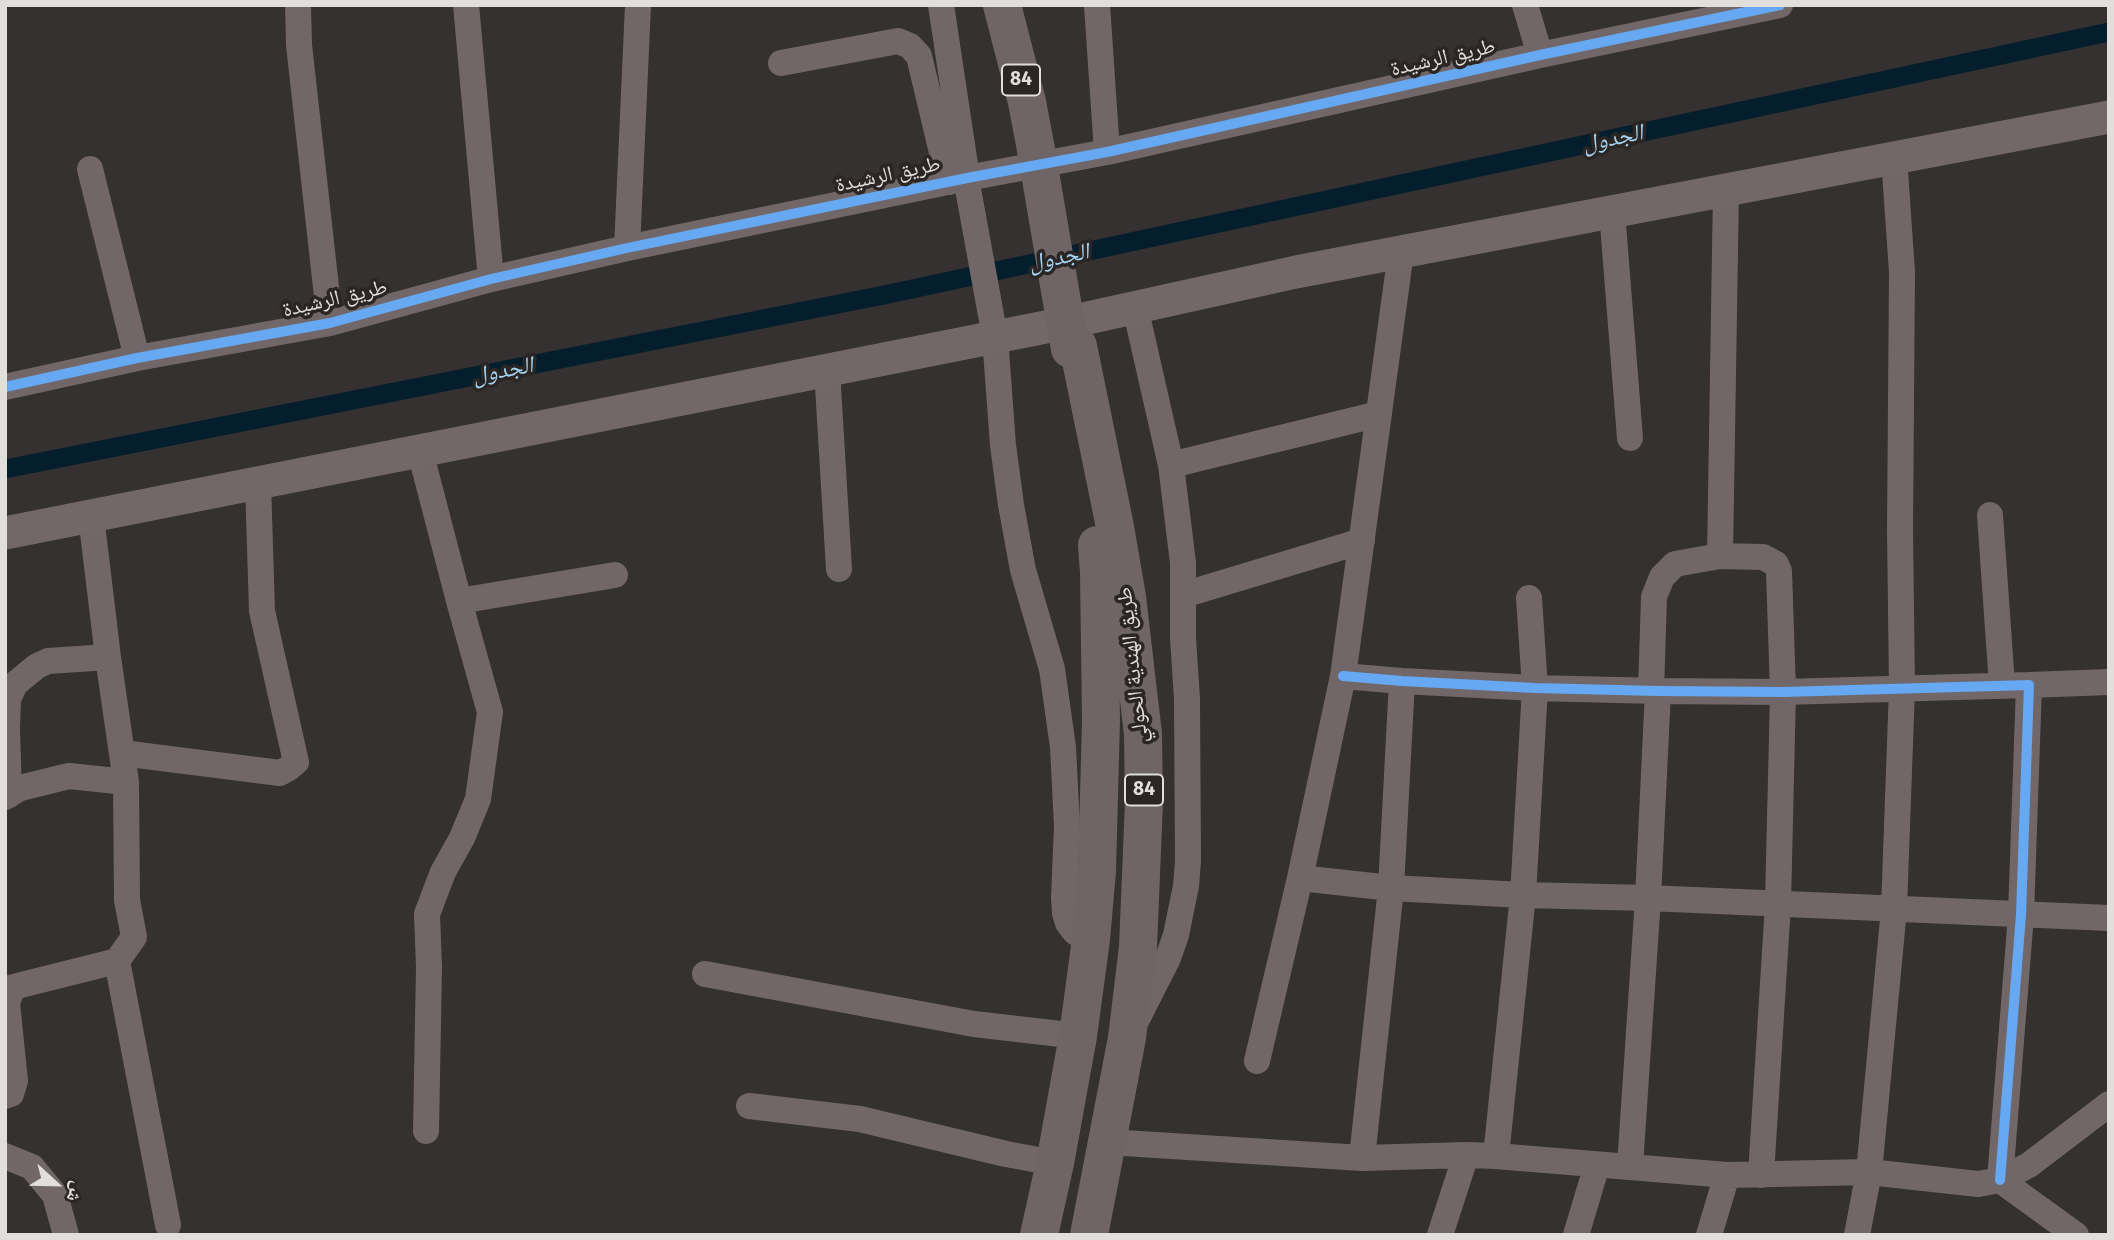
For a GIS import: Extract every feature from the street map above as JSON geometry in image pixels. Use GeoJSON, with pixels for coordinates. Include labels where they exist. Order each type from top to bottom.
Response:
{"type":"FeatureCollection","features":[{"type":"Feature","properties":{"kind":"highway","name":"84"},"geometry":{"type":"LineString","coordinates":[[1002,5],[1041,155]]}},
{"type":"Feature","properties":{"kind":"highway","name":"84"},"geometry":{"type":"LineString","coordinates":[[1024,5],[1041,155],[1074,347]]}},
{"type":"Feature","properties":{"kind":"highway","name":"طريق الهندية الحولي"},"geometry":{"type":"LineString","coordinates":[[1039,1235],[1078,1036],[1097,871],[1101,707],[1099,572],[1074,347]]}},
{"type":"Feature","properties":{"kind":"highway","name":"طريق الهندية الحولي"},"geometry":{"type":"LineString","coordinates":[[1074,347],[1115,527],[1127,597],[1143,733],[1144,802],[1138,947],[1127,1038],[1089,1235]]}},
{"type":"Feature","properties":{"kind":"main road"},"geometry":{"type":"LineString","coordinates":[[5,533],[995,337],[1296,272],[2109,117]]}},
{"type":"Feature","properties":{"kind":"street"},"geometry":{"type":"LineString","coordinates":[[298,5],[299,45],[330,323]]}},
{"type":"Feature","properties":{"kind":"street"},"geometry":{"type":"LineString","coordinates":[[466,5],[491,279]]}},
{"type":"Feature","properties":{"kind":"street"},"geometry":{"type":"LineString","coordinates":[[626,248],[638,5]]}},
{"type":"Feature","properties":{"kind":"street"},"geometry":{"type":"LineString","coordinates":[[941,5],[960,179]]}},
{"type":"Feature","properties":{"kind":"street"},"geometry":{"type":"LineString","coordinates":[[1097,5],[1107,152]]}},
{"type":"Feature","properties":{"kind":"street"},"geometry":{"type":"LineString","coordinates":[[1525,5],[1541,55]]}},
{"type":"Feature","properties":{"kind":"street","name":"طريق الرشيدة"},"geometry":{"type":"LineString","coordinates":[[5,387],[137,358],[330,323],[491,279],[626,248],[960,179],[1107,152],[1541,55],[1780,5]]}},
{"type":"Feature","properties":{"kind":"street"},"geometry":{"type":"LineString","coordinates":[[781,63],[898,41],[911,46],[919,56],[976,232],[995,337],[1003,445],[1011,505],[1032,603],[1052,669],[1063,747],[1067,826],[1065,913],[1075,932],[1091,939]]}},
{"type":"Feature","properties":{"kind":"street"},"geometry":{"type":"LineString","coordinates":[[1857,1235],[1869,1172],[1894,909],[1902,688],[1902,272],[1894,157]]}},
{"type":"Feature","properties":{"kind":"street"},"geometry":{"type":"LineString","coordinates":[[90,169],[137,358]]}},
{"type":"Feature","properties":{"kind":"street"},"geometry":{"type":"LineString","coordinates":[[1720,556],[1726,190]]}},
{"type":"Feature","properties":{"kind":"street"},"geometry":{"type":"LineString","coordinates":[[1612,212],[1630,438]]}},
{"type":"Feature","properties":{"kind":"street"},"geometry":{"type":"LineString","coordinates":[[1257,1061],[1343,676],[1401,252]]}},
{"type":"Feature","properties":{"kind":"street"},"geometry":{"type":"LineString","coordinates":[[1127,1038],[1168,958],[1186,886],[1188,861],[1183,563],[1171,465],[1135,307]]}},
{"type":"Feature","properties":{"kind":"street"},"geometry":{"type":"LineString","coordinates":[[827,370],[839,569]]}},
{"type":"Feature","properties":{"kind":"street"},"geometry":{"type":"LineString","coordinates":[[1171,465],[1379,414]]}},
{"type":"Feature","properties":{"kind":"street"},"geometry":{"type":"LineString","coordinates":[[420,451],[490,712],[478,799],[462,838],[443,872],[427,914],[429,967],[426,1131]]}},
{"type":"Feature","properties":{"kind":"street"},"geometry":{"type":"LineString","coordinates":[[122,753],[280,773],[296,762],[262,611],[258,483]]}},
{"type":"Feature","properties":{"kind":"street"},"geometry":{"type":"LineString","coordinates":[[1990,515],[2002,685]]}},
{"type":"Feature","properties":{"kind":"street"},"geometry":{"type":"LineString","coordinates":[[5,1096],[11,1094],[15,1081],[7,1003],[13,987],[117,961],[134,937],[127,900],[127,782],[91,516]]}},
{"type":"Feature","properties":{"kind":"street"},"geometry":{"type":"LineString","coordinates":[[1183,595],[1362,541]]}},
{"type":"Feature","properties":{"kind":"street"},"geometry":{"type":"LineString","coordinates":[[1630,1166],[1648,898],[1655,691],[1654,597],[1662,577],[1675,564],[1720,556],[1763,556],[1776,564],[1779,571],[1783,692],[1778,904],[1761,1175]]}},
{"type":"Feature","properties":{"kind":"street"},"geometry":{"type":"LineString","coordinates":[[459,601],[615,575]]}},
{"type":"Feature","properties":{"kind":"street"},"geometry":{"type":"LineString","coordinates":[[1496,1156],[1523,895],[1535,688],[1529,597]]}},
{"type":"Feature","properties":{"kind":"street"},"geometry":{"type":"LineString","coordinates":[[7,796],[8,699],[15,684],[37,666],[48,662],[108,657]]}},
{"type":"Feature","properties":{"kind":"street"},"geometry":{"type":"LineString","coordinates":[[1343,676],[1535,688],[1655,691],[1783,692],[2109,682]]}},
{"type":"Feature","properties":{"kind":"street"},"geometry":{"type":"LineString","coordinates":[[1362,1158],[1391,888],[1402,681]]}},
{"type":"Feature","properties":{"kind":"street"},"geometry":{"type":"LineString","coordinates":[[2000,1180],[2021,915],[2029,685]]}},
{"type":"Feature","properties":{"kind":"street"},"geometry":{"type":"LineString","coordinates":[[7,796],[20,788],[69,776],[127,782]]}},
{"type":"Feature","properties":{"kind":"street"},"geometry":{"type":"LineString","coordinates":[[1300,878],[1391,888],[1523,895],[2109,918]]}},
{"type":"Feature","properties":{"kind":"street"},"geometry":{"type":"LineString","coordinates":[[117,961],[168,1225]]}},
{"type":"Feature","properties":{"kind":"street"},"geometry":{"type":"LineString","coordinates":[[705,974],[974,1024],[1078,1036]]}},
{"type":"Feature","properties":{"kind":"street"},"geometry":{"type":"LineString","coordinates":[[1108,1142],[1362,1158],[1496,1156],[1727,1175],[1869,1172],[1978,1184],[2000,1180],[2029,1166],[2109,1104]]}},
{"type":"Feature","properties":{"kind":"street"},"geometry":{"type":"LineString","coordinates":[[750,1106],[860,1119],[1055,1163]]}},
{"type":"Feature","properties":{"kind":"street"},"geometry":{"type":"LineString","coordinates":[[1440,1235],[1466,1155]]}},
{"type":"Feature","properties":{"kind":"street"},"geometry":{"type":"LineString","coordinates":[[5,1156],[32,1167],[55,1195],[66,1235]]}},
{"type":"Feature","properties":{"kind":"street"},"geometry":{"type":"LineString","coordinates":[[1576,1235],[1597,1165]]}},
{"type":"Feature","properties":{"kind":"street"},"geometry":{"type":"LineString","coordinates":[[1709,1235],[1727,1175]]}},
{"type":"Feature","properties":{"kind":"street"},"geometry":{"type":"LineString","coordinates":[[2000,1180],[2076,1235]]}},
{"type":"Feature","properties":{"kind":"waterway","name":"الجدول"},"geometry":{"type":"LineString","coordinates":[[5,469],[884,295],[2109,32]]}},
{"type":"Feature","properties":{"kind":"cycle path"},"geometry":{"type":"LineString","coordinates":[[5,387],[137,358],[330,323],[491,279],[627,248],[1107,152],[1540,55],[1780,5]]}},
{"type":"Feature","properties":{"kind":"cycle path"},"geometry":{"type":"LineString","coordinates":[[1343,676],[1535,688],[1658,691],[1783,692],[2029,685],[2021,915],[2000,1180]]}}]}
